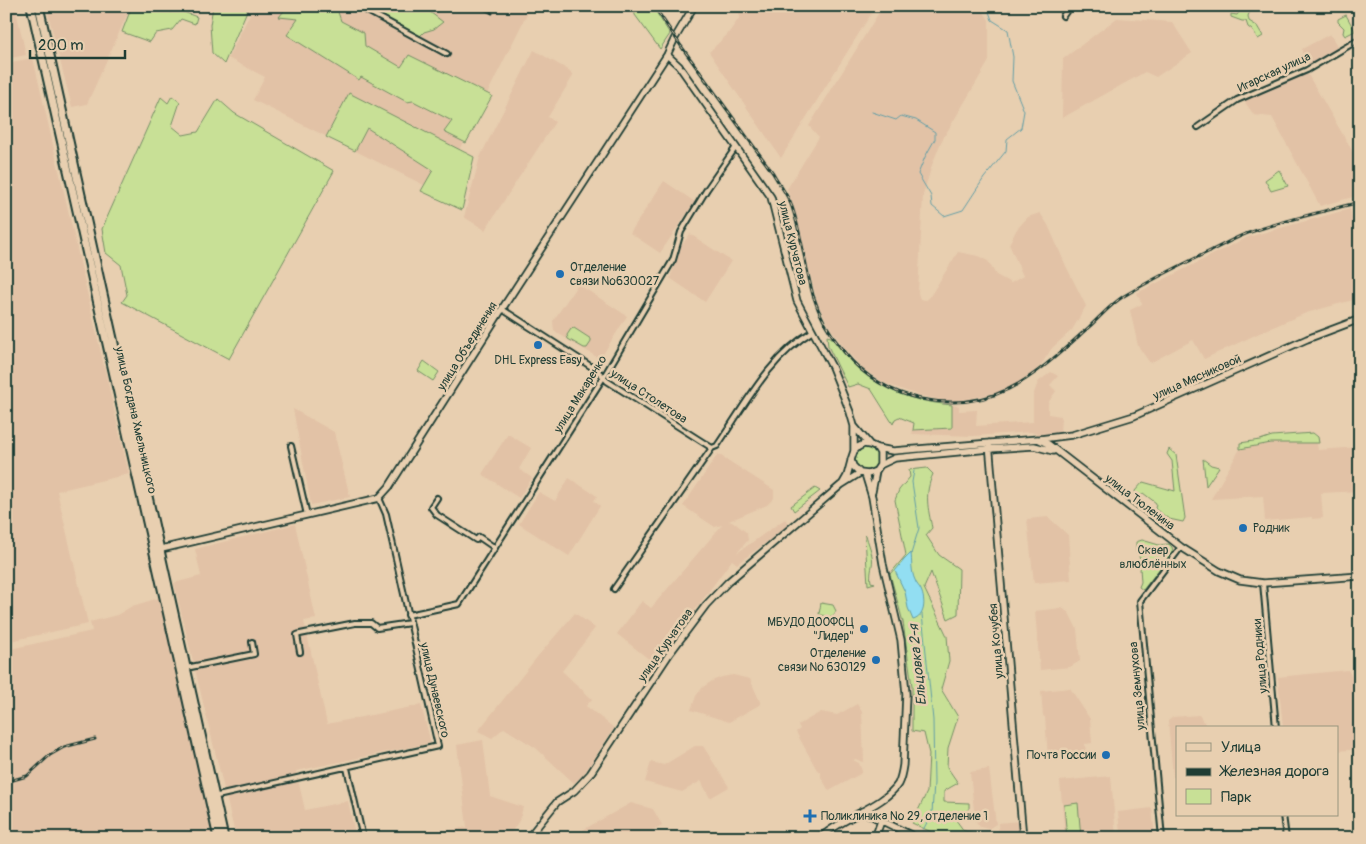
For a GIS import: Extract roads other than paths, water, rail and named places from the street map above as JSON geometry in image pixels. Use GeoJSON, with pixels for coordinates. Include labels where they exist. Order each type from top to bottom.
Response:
{"type":"FeatureCollection","features":[{"type":"Feature","properties":{"kind":"highway","name":"улица Богдана Хмельницкого"},"geometry":{"type":"LineString","coordinates":[[31,6],[40,27]]}},
{"type":"Feature","properties":{"kind":"highway","name":"улица Богдана Хмельницкого"},"geometry":{"type":"LineString","coordinates":[[39,6],[40,27],[212,798],[224,838]]}},
{"type":"Feature","properties":{"kind":"highway","name":"улица Богдана Хмельницкого"},"geometry":{"type":"LineString","coordinates":[[157,551],[186,668],[212,798],[218,838]]}},
{"type":"Feature","properties":{"kind":"street"},"geometry":{"type":"LineString","coordinates":[[358,6],[447,54]]}},
{"type":"Feature","properties":{"kind":"street","name":"улица Объединения"},"geometry":{"type":"LineString","coordinates":[[379,498],[389,488],[502,309],[667,55],[694,6]]}},
{"type":"Feature","properties":{"kind":"street"},"geometry":{"type":"LineString","coordinates":[[1063,16],[1070,6]]}},
{"type":"Feature","properties":{"kind":"street","name":"Игарская улица"},"geometry":{"type":"LineString","coordinates":[[1198,126],[1237,100],[1307,70],[1360,38]]}},
{"type":"Feature","properties":{"kind":"street","name":"улица Курчатова"},"geometry":{"type":"LineString","coordinates":[[667,55],[679,66],[771,197],[797,301],[844,393],[854,426],[854,451]]}},
{"type":"Feature","properties":{"kind":"street","name":"улица Макаренко"},"geometry":{"type":"LineString","coordinates":[[408,615],[459,604],[603,378],[674,260],[681,232],[707,189],[736,148]]}},
{"type":"Feature","properties":{"kind":"street","name":"улица Столетова"},"geometry":{"type":"LineString","coordinates":[[502,309],[598,371],[603,378],[712,448]]}},
{"type":"Feature","properties":{"kind":"street","name":"улица Мясниковой"},"geometry":{"type":"LineString","coordinates":[[878,468],[895,458],[1072,434],[1134,416],[1307,339],[1360,319]]}},
{"type":"Feature","properties":{"kind":"street"},"geometry":{"type":"LineString","coordinates":[[614,588],[712,448],[717,446],[766,373],[789,349],[813,331]]}},
{"type":"Feature","properties":{"kind":"street","name":"улица Курчатова"},"geometry":{"type":"LineString","coordinates":[[854,426],[870,445]]}},
{"type":"Feature","properties":{"kind":"street"},"geometry":{"type":"LineString","coordinates":[[1038,439],[1055,451]]}},
{"type":"Feature","properties":{"kind":"street"},"geometry":{"type":"LineString","coordinates":[[842,485],[847,476],[854,451],[864,444],[870,445],[877,448],[880,453],[872,497]]}},
{"type":"Feature","properties":{"kind":"street"},"geometry":{"type":"LineString","coordinates":[[291,446],[307,516]]}},
{"type":"Feature","properties":{"kind":"street","name":"улица Мясниковой"},"geometry":{"type":"LineString","coordinates":[[877,448],[893,451],[989,446],[1034,446],[1055,451]]}},
{"type":"Feature","properties":{"kind":"street","name":"улица Кочубея"},"geometry":{"type":"LineString","coordinates":[[989,446],[1023,838]]}},
{"type":"Feature","properties":{"kind":"street","name":"улица Тюленина"},"geometry":{"type":"LineString","coordinates":[[1055,451],[1181,547],[1219,571],[1240,580],[1263,583],[1360,576]]}},
{"type":"Feature","properties":{"kind":"street"},"geometry":{"type":"LineString","coordinates":[[820,838],[842,821],[862,811],[893,790],[898,783],[903,765],[906,694],[901,640],[882,564],[872,497],[862,474],[855,470],[851,460]]}},
{"type":"Feature","properties":{"kind":"street"},"geometry":{"type":"LineString","coordinates":[[862,474],[878,468]]}},
{"type":"Feature","properties":{"kind":"street","name":"улица Курчатова"},"geometry":{"type":"LineString","coordinates":[[528,838],[557,802],[590,774],[670,653],[706,605],[728,582],[842,485],[862,474]]}},
{"type":"Feature","properties":{"kind":"street"},"geometry":{"type":"LineString","coordinates":[[157,551],[379,498]]}},
{"type":"Feature","properties":{"kind":"street","name":"улица Дунаевского"},"geometry":{"type":"LineString","coordinates":[[212,798],[438,746],[386,514],[379,498]]}},
{"type":"Feature","properties":{"kind":"street"},"geometry":{"type":"LineString","coordinates":[[436,498],[431,507],[437,515],[476,540],[478,537],[495,548]]}},
{"type":"Feature","properties":{"kind":"street","name":"улица Земнухова"},"geometry":{"type":"LineString","coordinates":[[1162,838],[1140,601],[1181,547]]}},
{"type":"Feature","properties":{"kind":"street","name":"улица Родники"},"geometry":{"type":"LineString","coordinates":[[1263,583],[1276,726]]}},
{"type":"Feature","properties":{"kind":"street"},"geometry":{"type":"LineString","coordinates":[[300,652],[296,635],[355,623],[371,623],[376,628],[410,623]]}},
{"type":"Feature","properties":{"kind":"street"},"geometry":{"type":"LineString","coordinates":[[186,668],[254,654],[252,642]]}},
{"type":"Feature","properties":{"kind":"street"},"geometry":{"type":"LineString","coordinates":[[347,768],[364,838]]}},
{"type":"Feature","properties":{"kind":"street"},"geometry":{"type":"LineString","coordinates":[[862,811],[917,838]]}},
{"type":"Feature","properties":{"kind":"street"},"geometry":{"type":"LineString","coordinates":[[1283,816],[1286,838]]}},
{"type":"Feature","properties":{"kind":"street"},"geometry":{"type":"LineString","coordinates":[[875,838],[881,821]]}},
{"type":"Feature","properties":{"kind":"water"},"geometry":{"type":"Polygon","coordinates":[[[911,553],[913,574],[924,599],[920,616],[913,620],[908,608],[905,592],[895,571],[911,553]]]}},
{"type":"Feature","properties":{"kind":"waterway","name":"Ельцовка 2-я"},"geometry":{"type":"LineString","coordinates":[[872,112],[896,120],[901,116],[916,120],[935,132],[935,139],[918,174],[931,196],[932,206],[944,216],[963,210],[984,178],[1006,151],[1007,139],[1021,128],[1024,111],[1012,81],[1013,57],[1008,30],[992,20],[987,6]]}},
{"type":"Feature","properties":{"kind":"waterway","name":"Ельцовка 2-я"},"geometry":{"type":"LineString","coordinates":[[911,554],[919,528],[912,482],[914,471]]}},
{"type":"Feature","properties":{"kind":"waterway","name":"Ельцовка 2-я"},"geometry":{"type":"LineString","coordinates":[[922,614],[933,720],[934,783],[932,813],[923,830]]}},
{"type":"Feature","properties":{"kind":"railway"},"geometry":{"type":"LineString","coordinates":[[479,6],[492,13]]}},
{"type":"Feature","properties":{"kind":"railway"},"geometry":{"type":"LineString","coordinates":[[654,6],[773,173],[788,198],[798,229],[813,295],[822,318],[835,340],[860,369],[899,393],[921,399],[948,402],[972,401],[994,395],[1014,386],[1033,374],[1070,344],[1115,303],[1155,279],[1243,235],[1286,221],[1360,202]]}},
{"type":"Feature","properties":{"kind":"railway"},"geometry":{"type":"LineString","coordinates":[[6,782],[27,776],[50,755],[64,747],[95,739]]}},
{"type":"Feature","properties":{"kind":"place","name":"Отделение связи №630027"},"geometry":{"type":"Point","coordinates":[560,274]}},
{"type":"Feature","properties":{"kind":"place","name":"DHL Express Easy"},"geometry":{"type":"Point","coordinates":[538,345]}},
{"type":"Feature","properties":{"kind":"place","name":"Родник"},"geometry":{"type":"Point","coordinates":[1243,528]}},
{"type":"Feature","properties":{"kind":"place","name":"МБУДО ДООФСЦ \"Лидер\""},"geometry":{"type":"Point","coordinates":[864,629]}},
{"type":"Feature","properties":{"kind":"place","name":"Отделение связи № 630129"},"geometry":{"type":"Point","coordinates":[876,660]}},
{"type":"Feature","properties":{"kind":"place","name":"Почта России"},"geometry":{"type":"Point","coordinates":[1106,755]}},
{"type":"Feature","properties":{"kind":"place","name":"Поликлиника № 29, отделение 1"},"geometry":{"type":"Point","coordinates":[810,816]}},
{"type":"Feature","properties":{"kind":"park label","name":"Сквер влюблённых"},"geometry":{"type":"Point","coordinates":[1153,557]}}]}
